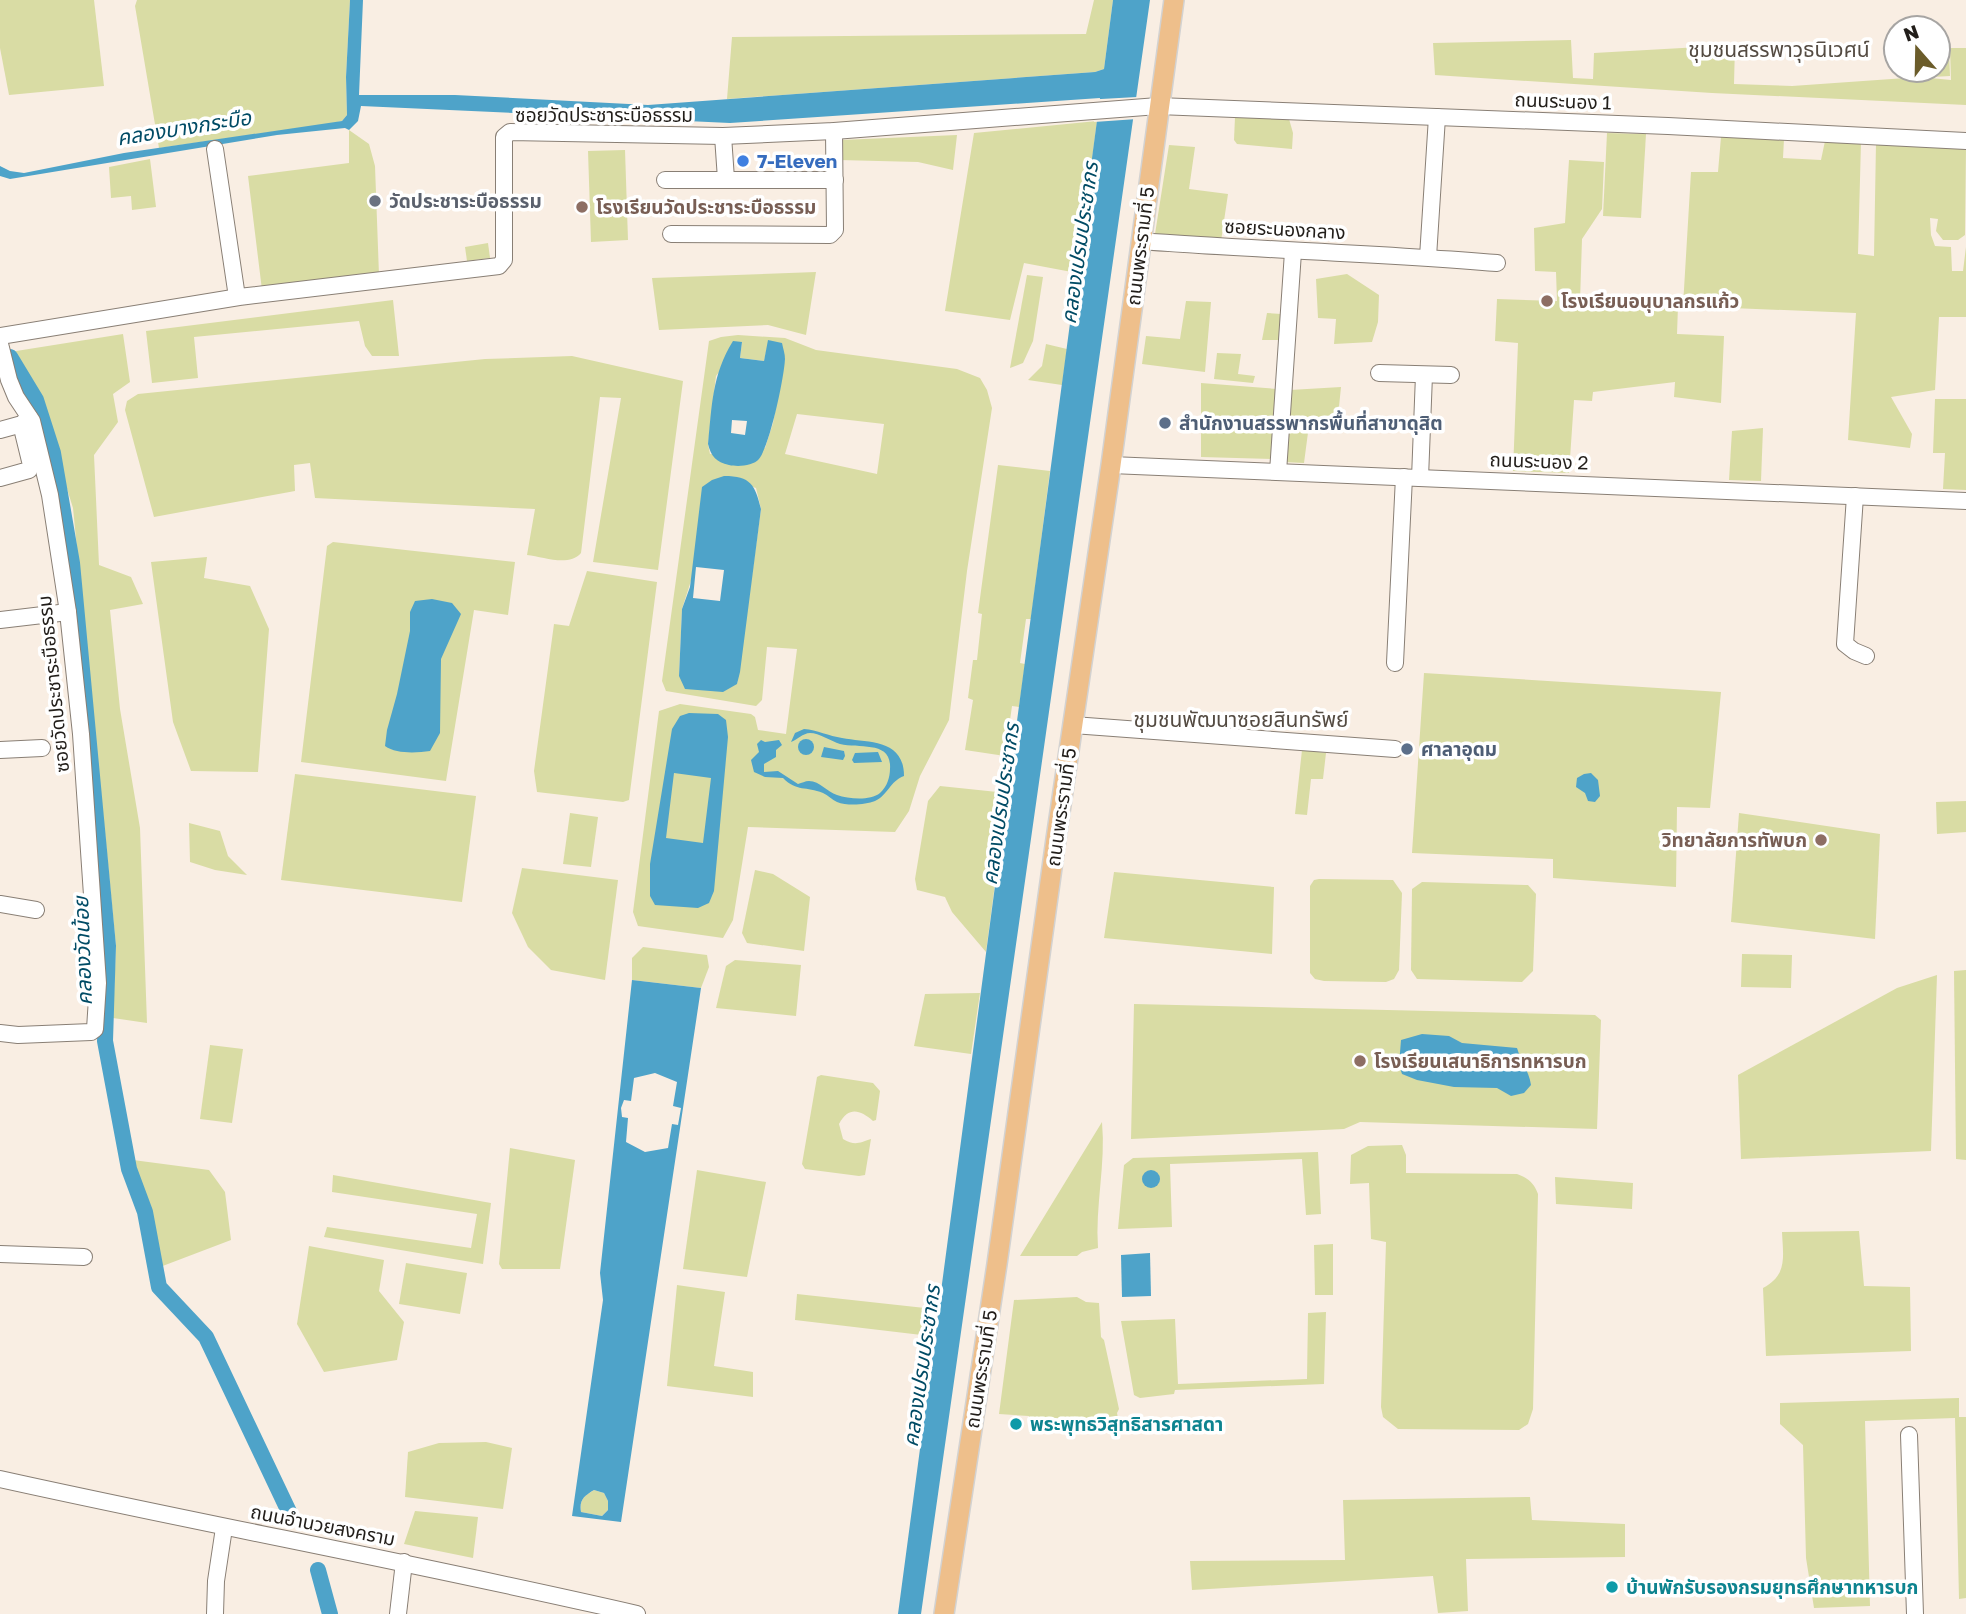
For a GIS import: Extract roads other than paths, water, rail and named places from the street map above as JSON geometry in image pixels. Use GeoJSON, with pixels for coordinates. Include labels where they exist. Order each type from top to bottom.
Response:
{"type":"FeatureCollection","features":[{"type":"Feature","properties":{"kind":"main road","name":"ถนนพระรามที่ 5"},"geometry":{"type":"LineString","coordinates":[[944,1614],[997,1264],[1111,465],[1140,241],[1149,106],[1174,0]]}},
{"type":"Feature","properties":{"kind":"street","name":"ถนนระนอง 1"},"geometry":{"type":"LineString","coordinates":[[1085,111],[1149,106],[1966,141]]}},
{"type":"Feature","properties":{"kind":"street","name":"ซอยวัดประชาระบือธรรม"},"geometry":{"type":"LineString","coordinates":[[0,336],[237,297],[499,265],[504,260],[504,137],[510,132],[723,136],[834,131],[1085,111]]}},
{"type":"Feature","properties":{"kind":"street"},"geometry":{"type":"LineString","coordinates":[[1428,257],[1437,117]]}},
{"type":"Feature","properties":{"kind":"street"},"geometry":{"type":"LineString","coordinates":[[671,234],[830,234],[835,230],[834,131]]}},
{"type":"Feature","properties":{"kind":"street"},"geometry":{"type":"LineString","coordinates":[[723,136],[726,179]]}},
{"type":"Feature","properties":{"kind":"street"},"geometry":{"type":"LineString","coordinates":[[215,149],[237,297]]}},
{"type":"Feature","properties":{"kind":"street"},"geometry":{"type":"LineString","coordinates":[[665,180],[835,180]]}},
{"type":"Feature","properties":{"kind":"street","name":"ซอยระนองกลาง"},"geometry":{"type":"LineString","coordinates":[[1140,241],[1497,263]]}},
{"type":"Feature","properties":{"kind":"street"},"geometry":{"type":"LineString","coordinates":[[1278,472],[1293,251]]}},
{"type":"Feature","properties":{"kind":"street","name":"ซอยวัดประชาระบือธรรม"},"geometry":{"type":"LineString","coordinates":[[0,344],[4,382],[16,397],[50,495],[68,612],[81,734],[99,983],[95,1030],[32,1035],[0,1033]]}},
{"type":"Feature","properties":{"kind":"street"},"geometry":{"type":"LineString","coordinates":[[1379,373],[1451,375]]}},
{"type":"Feature","properties":{"kind":"street"},"geometry":{"type":"LineString","coordinates":[[1395,663],[1424,375]]}},
{"type":"Feature","properties":{"kind":"street"},"geometry":{"type":"LineString","coordinates":[[0,430],[25,421],[31,465],[29,470],[0,478]]}},
{"type":"Feature","properties":{"kind":"street","name":"ถนนระนอง 2"},"geometry":{"type":"LineString","coordinates":[[1111,465],[1966,501]]}},
{"type":"Feature","properties":{"kind":"street"},"geometry":{"type":"LineString","coordinates":[[1855,496],[1845,644],[1866,656]]}},
{"type":"Feature","properties":{"kind":"street"},"geometry":{"type":"LineString","coordinates":[[0,620],[68,612]]}},
{"type":"Feature","properties":{"kind":"street"},"geometry":{"type":"LineString","coordinates":[[1073,726],[1395,749]]}},
{"type":"Feature","properties":{"kind":"street"},"geometry":{"type":"LineString","coordinates":[[0,750],[43,748]]}},
{"type":"Feature","properties":{"kind":"street"},"geometry":{"type":"LineString","coordinates":[[0,904],[36,910]]}},
{"type":"Feature","properties":{"kind":"street"},"geometry":{"type":"LineString","coordinates":[[0,1254],[84,1257]]}},
{"type":"Feature","properties":{"kind":"street"},"geometry":{"type":"LineString","coordinates":[[1909,1435],[1915,1614]]}},
{"type":"Feature","properties":{"kind":"street","name":"ถนนอำนวยสงคราม"},"geometry":{"type":"LineString","coordinates":[[0,1479],[223,1528],[404,1562],[616,1612],[637,1614]]}},
{"type":"Feature","properties":{"kind":"street"},"geometry":{"type":"LineString","coordinates":[[215,1614],[223,1528]]}},
{"type":"Feature","properties":{"kind":"street"},"geometry":{"type":"LineString","coordinates":[[398,1614],[404,1562]]}},
{"type":"Feature","properties":{"kind":"water"},"geometry":{"type":"Polygon","coordinates":[[[350,0],[363,0],[359,95],[455,95],[648,105],[1095,72],[1104,69],[1113,0],[1150,0],[921,1614],[898,1614],[1100,98],[730,123],[361,106],[358,121],[349,130],[345,128],[277,135],[10,179],[0,176],[0,166],[24,173],[124,153],[342,121],[347,115],[350,0]]]}},
{"type":"Feature","properties":{"kind":"water"},"geometry":{"type":"Polygon","coordinates":[[[768,340],[782,343],[785,359],[782,381],[772,426],[763,451],[759,459],[749,465],[724,464],[715,458],[708,444],[714,391],[721,366],[733,341],[742,342],[740,358],[764,361],[768,340]],[[732,420],[731,433],[745,435],[747,421],[732,420]]]}},
{"type":"Feature","properties":{"kind":"water"},"geometry":{"type":"Polygon","coordinates":[[[733,476],[746,480],[754,488],[761,509],[740,672],[737,684],[723,692],[685,689],[679,676],[682,609],[690,587],[702,487],[712,480],[733,476]],[[696,567],[693,598],[720,601],[724,570],[696,567]]]}},
{"type":"Feature","properties":{"kind":"water"},"geometry":{"type":"Polygon","coordinates":[[[432,599],[452,603],[461,614],[441,659],[440,733],[430,751],[400,752],[385,746],[410,631],[410,612],[415,601],[432,599]]]}},
{"type":"Feature","properties":{"kind":"water"},"geometry":{"type":"Polygon","coordinates":[[[689,713],[718,714],[726,720],[728,737],[714,891],[709,903],[698,908],[655,905],[650,896],[650,864],[672,729],[680,716],[689,713]],[[674,773],[666,838],[703,843],[711,778],[674,773]]]}},
{"type":"Feature","properties":{"kind":"water"},"geometry":{"type":"Polygon","coordinates":[[[804,729],[873,742],[891,749],[898,755],[904,776],[875,801],[851,804],[837,802],[817,791],[797,787],[783,778],[765,777],[754,772],[751,760],[759,752],[757,744],[761,740],[779,740],[782,745],[776,750],[776,757],[764,764],[764,772],[778,771],[798,784],[813,781],[833,794],[847,798],[876,796],[885,788],[890,769],[886,754],[873,748],[840,744],[814,733],[805,734],[791,742],[795,733],[804,729]]]}},
{"type":"Feature","properties":{"kind":"water"},"geometry":{"type":"Polygon","coordinates":[[[806,739],[814,747],[806,755],[798,747],[806,739]]]}},
{"type":"Feature","properties":{"kind":"water"},"geometry":{"type":"Polygon","coordinates":[[[824,747],[844,751],[843,760],[821,757],[824,747]]]}},
{"type":"Feature","properties":{"kind":"water"},"geometry":{"type":"Polygon","coordinates":[[[878,752],[882,762],[854,763],[852,760],[855,753],[878,752]]]}},
{"type":"Feature","properties":{"kind":"water"},"geometry":{"type":"Polygon","coordinates":[[[1591,773],[1598,780],[1600,796],[1595,802],[1588,801],[1585,793],[1576,787],[1577,778],[1591,773]]]}},
{"type":"Feature","properties":{"kind":"water"},"geometry":{"type":"Polygon","coordinates":[[[632,980],[701,988],[621,1522],[572,1516],[603,1300],[600,1273],[632,980]],[[655,1073],[634,1078],[631,1101],[624,1100],[621,1108],[622,1117],[628,1118],[626,1142],[645,1152],[668,1148],[672,1124],[678,1125],[681,1108],[673,1106],[677,1082],[655,1073]],[[594,1490],[583,1499],[581,1512],[602,1516],[608,1510],[608,1501],[604,1493],[594,1490]]]}},
{"type":"Feature","properties":{"kind":"water"},"geometry":{"type":"Polygon","coordinates":[[[1422,1034],[1449,1036],[1462,1043],[1517,1048],[1531,1085],[1524,1093],[1511,1096],[1497,1088],[1454,1087],[1417,1080],[1402,1074],[1399,1065],[1401,1040],[1422,1034]]]}},
{"type":"Feature","properties":{"kind":"water"},"geometry":{"type":"Polygon","coordinates":[[[1151,1170],[1157,1173],[1160,1179],[1157,1185],[1151,1188],[1145,1185],[1142,1179],[1145,1173],[1151,1170]]]}},
{"type":"Feature","properties":{"kind":"water"},"geometry":{"type":"Polygon","coordinates":[[[1150,1253],[1151,1296],[1122,1297],[1121,1255],[1150,1253]]]}},
{"type":"Feature","properties":{"kind":"waterway","name":"คลองวัดน้อย"},"geometry":{"type":"LineString","coordinates":[[10,357],[36,400],[53,453],[72,563],[108,946],[105,1041],[129,1169],[145,1212],[159,1287],[206,1337],[290,1514]]}},
{"type":"Feature","properties":{"kind":"waterway","name":"คลองวัดน้อย"},"geometry":{"type":"LineString","coordinates":[[318,1570],[330,1614]]}},
{"type":"Feature","properties":{"kind":"place","name":"7-Eleven"},"geometry":{"type":"Point","coordinates":[743,161]}},
{"type":"Feature","properties":{"kind":"place","name":"วัดประชาระบือธรรม"},"geometry":{"type":"Point","coordinates":[375,201]}},
{"type":"Feature","properties":{"kind":"place","name":"โรงเรียนวัดประชาระบือธรรม"},"geometry":{"type":"Point","coordinates":[582,207]}},
{"type":"Feature","properties":{"kind":"place","name":"โรงเรียนอนุบาลกรแก้ว"},"geometry":{"type":"Point","coordinates":[1547,301]}},
{"type":"Feature","properties":{"kind":"place","name":"สำนักงานสรรพากรพื้นที่สาขาดุสิต"},"geometry":{"type":"Point","coordinates":[1165,423]}},
{"type":"Feature","properties":{"kind":"place","name":"ศาลาอุดม"},"geometry":{"type":"Point","coordinates":[1407,749]}},
{"type":"Feature","properties":{"kind":"place","name":"วิทยาลัยการทัพบก"},"geometry":{"type":"Point","coordinates":[1821,840]}},
{"type":"Feature","properties":{"kind":"place","name":"โรงเรียนเสนาธิการทหารบก"},"geometry":{"type":"Point","coordinates":[1360,1061]}},
{"type":"Feature","properties":{"kind":"place","name":"พระพุทธวิสุทธิสารศาสดา"},"geometry":{"type":"Point","coordinates":[1016,1424]}},
{"type":"Feature","properties":{"kind":"place","name":"บ้านพักรับรองกรมยุทธศึกษาทหารบก"},"geometry":{"type":"Point","coordinates":[1612,1587]}},
{"type":"Feature","properties":{"kind":"district","name":"ชุมชนสรรพาวุธนิเวศน์"},"geometry":{"type":"Point","coordinates":[1779,50]}},
{"type":"Feature","properties":{"kind":"district","name":"ชุมชนพัฒนาซอยสินทรัพย์"},"geometry":{"type":"Point","coordinates":[1241,720]}},
{"type":"Feature","properties":{"kind":"water label","name":"คลองบางกระบือ"},"geometry":{"type":"Point","coordinates":[184,128]}},
{"type":"Feature","properties":{"kind":"water label","name":"คลองเปรมประชากร"},"geometry":{"type":"Point","coordinates":[1080,243]}},
{"type":"Feature","properties":{"kind":"water label","name":"คลองเปรมประชากร"},"geometry":{"type":"Point","coordinates":[1001,804]}},
{"type":"Feature","properties":{"kind":"water label","name":"คลองเปรมประชากร"},"geometry":{"type":"Point","coordinates":[922,1366]}}]}
